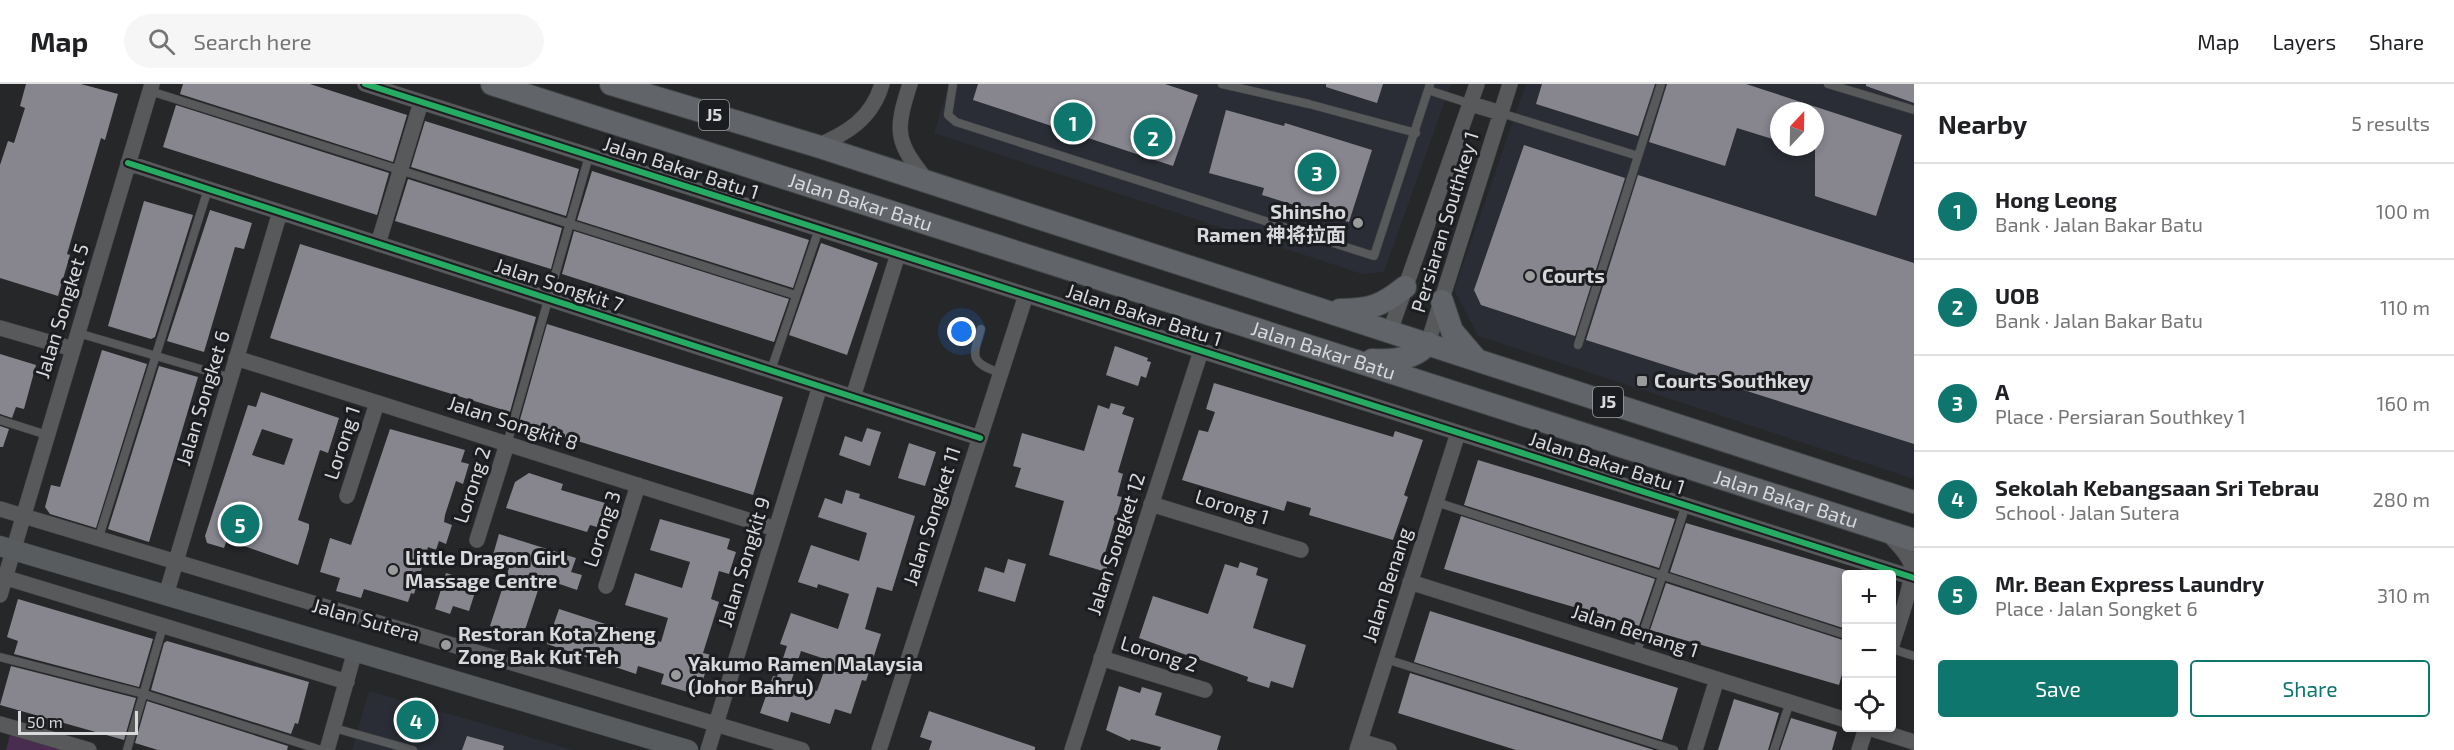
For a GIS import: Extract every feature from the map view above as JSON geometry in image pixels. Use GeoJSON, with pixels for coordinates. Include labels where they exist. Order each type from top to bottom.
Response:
{"type":"FeatureCollection","features":[{"type":"Feature","properties":{"kind":"main road","name":"Jalan Bakar Batu"},"geometry":{"type":"LineString","coordinates":[[492,84],[1914,540]]}},
{"type":"Feature","properties":{"kind":"main road","name":"Jalan Bakar Batu"},"geometry":{"type":"LineString","coordinates":[[611,84],[817,146],[1914,502]]}},
{"type":"Feature","properties":{"kind":"main road"},"geometry":{"type":"LineString","coordinates":[[1323,310],[1372,308],[1386,303],[1404,288]]}},
{"type":"Feature","properties":{"kind":"main road"},"geometry":{"type":"LineString","coordinates":[[1442,301],[1452,331],[1475,358]]}},
{"type":"Feature","properties":{"kind":"main road"},"geometry":{"type":"LineString","coordinates":[[1390,331],[1394,343],[1418,369],[1453,391]]}},
{"type":"Feature","properties":{"kind":"main road"},"geometry":{"type":"LineString","coordinates":[[1344,356],[1383,360],[1406,357],[1418,354],[1428,343]]}},
{"type":"Feature","properties":{"kind":"street","name":"Jalan Bakar Batu 1"},"geometry":{"type":"LineString","coordinates":[[365,84],[1914,577]]}},
{"type":"Feature","properties":{"kind":"street"},"geometry":{"type":"LineString","coordinates":[[817,146],[851,130],[864,119],[882,84]]}},
{"type":"Feature","properties":{"kind":"street"},"geometry":{"type":"LineString","coordinates":[[910,84],[902,111],[900,130],[902,147],[930,184]]}},
{"type":"Feature","properties":{"kind":"street","name":"Persiaran Southkey 1"},"geometry":{"type":"LineString","coordinates":[[1390,331],[1478,84]]}},
{"type":"Feature","properties":{"kind":"street","name":"Persiaran Southkey 1"},"geometry":{"type":"LineString","coordinates":[[1428,343],[1510,84]]}},
{"type":"Feature","properties":{"kind":"street","name":"Jalan Songket 5"},"geometry":{"type":"LineString","coordinates":[[0,595],[6,548],[23,516],[151,87]]}},
{"type":"Feature","properties":{"kind":"street"},"geometry":{"type":"LineString","coordinates":[[378,244],[421,102]]}},
{"type":"Feature","properties":{"kind":"street","name":"Persiaran Southkey 1"},"geometry":{"type":"LineString","coordinates":[[1471,104],[1501,113]]}},
{"type":"Feature","properties":{"kind":"street","name":"Jalan Songkit 7"},"geometry":{"type":"LineString","coordinates":[[128,163],[980,438]]}},
{"type":"Feature","properties":{"kind":"street","name":"Jalan Songket 6"},"geometry":{"type":"LineString","coordinates":[[166,595],[280,212]]}},
{"type":"Feature","properties":{"kind":"street"},"geometry":{"type":"LineString","coordinates":[[853,397],[898,254]]}},
{"type":"Feature","properties":{"kind":"street","name":"Jalan Songket 11"},"geometry":{"type":"LineString","coordinates":[[879,750],[1026,295]]}},
{"type":"Feature","properties":{"kind":"street"},"geometry":{"type":"LineString","coordinates":[[0,328],[73,349]]}},
{"type":"Feature","properties":{"kind":"street","name":"Jalan Songket 12"},"geometry":{"type":"LineString","coordinates":[[1072,750],[1201,351]]}},
{"type":"Feature","properties":{"kind":"street","name":"Jalan Songkit 8"},"geometry":{"type":"LineString","coordinates":[[237,358],[776,529]]}},
{"type":"Feature","properties":{"kind":"street","name":"Jalan Songkit 9"},"geometry":{"type":"LineString","coordinates":[[708,750],[820,386]]}},
{"type":"Feature","properties":{"kind":"street","name":"Lorong 1"},"geometry":{"type":"LineString","coordinates":[[347,496],[377,403]]}},
{"type":"Feature","properties":{"kind":"street","name":"Jalan Benang"},"geometry":{"type":"LineString","coordinates":[[1359,745],[1458,433]]}},
{"type":"Feature","properties":{"kind":"street","name":"Lorong 2"},"geometry":{"type":"LineString","coordinates":[[477,540],[507,444]]}},
{"type":"Feature","properties":{"kind":"street","name":"Lorong 3"},"geometry":{"type":"LineString","coordinates":[[606,586],[638,485]]}},
{"type":"Feature","properties":{"kind":"street","name":"Lorong 1"},"geometry":{"type":"LineString","coordinates":[[1151,504],[1301,550]]}},
{"type":"Feature","properties":{"kind":"street","name":"Jalan Sutera"},"geometry":{"type":"LineString","coordinates":[[0,509],[175,564],[802,750]]}},
{"type":"Feature","properties":{"kind":"street"},"geometry":{"type":"LineString","coordinates":[[1886,532],[1907,555],[1914,577],[1896,634]]}},
{"type":"Feature","properties":{"kind":"street","name":"Jalan Sutera"},"geometry":{"type":"LineString","coordinates":[[6,548],[688,750]]}},
{"type":"Feature","properties":{"kind":"street"},"geometry":{"type":"LineString","coordinates":[[2,577],[347,682]]}},
{"type":"Feature","properties":{"kind":"street","name":"Jalan Benang 1"},"geometry":{"type":"LineString","coordinates":[[1410,582],[1842,719]]}},
{"type":"Feature","properties":{"kind":"street"},"geometry":{"type":"LineString","coordinates":[[327,750],[356,651]]}},
{"type":"Feature","properties":{"kind":"street","name":"Lorong 2"},"geometry":{"type":"LineString","coordinates":[[1101,658],[1205,690]]}},
{"type":"Feature","properties":{"kind":"street"},"geometry":{"type":"LineString","coordinates":[[1695,750],[1717,679]]}},
{"type":"Feature","properties":{"kind":"street"},"geometry":{"type":"LineString","coordinates":[[0,724],[89,750]]}},
{"type":"Feature","properties":{"kind":"street"},"geometry":{"type":"LineString","coordinates":[[1859,750],[1866,732]]}},
{"type":"Feature","properties":{"kind":"street"},"geometry":{"type":"LineString","coordinates":[[1880,732],[1914,742]]}},
{"type":"Feature","properties":{"kind":"street"},"geometry":{"type":"LineString","coordinates":[[1359,745],[1389,750]]}},
{"type":"Feature","properties":{"kind":"lane"},"geometry":{"type":"LineString","coordinates":[[953,84],[948,115],[956,122],[1374,256],[1416,133],[1429,87],[1471,104]]}},
{"type":"Feature","properties":{"kind":"lane"},"geometry":{"type":"LineString","coordinates":[[1222,84],[1309,104],[1416,133]]}},
{"type":"Feature","properties":{"kind":"lane"},"geometry":{"type":"LineString","coordinates":[[1578,345],[1662,84]]}},
{"type":"Feature","properties":{"kind":"lane"},"geometry":{"type":"LineString","coordinates":[[1828,84],[1914,110]]}},
{"type":"Feature","properties":{"kind":"lane"},"geometry":{"type":"LineString","coordinates":[[151,87],[400,170],[795,295]]}},
{"type":"Feature","properties":{"kind":"lane"},"geometry":{"type":"LineString","coordinates":[[1501,113],[1638,156]]}},
{"type":"Feature","properties":{"kind":"lane"},"geometry":{"type":"LineString","coordinates":[[507,444],[589,156]]}},
{"type":"Feature","properties":{"kind":"lane"},"geometry":{"type":"LineString","coordinates":[[98,540],[208,189]]}},
{"type":"Feature","properties":{"kind":"lane"},"geometry":{"type":"LineString","coordinates":[[771,370],[819,229]]}},
{"type":"Feature","properties":{"kind":"lane"},"geometry":{"type":"LineString","coordinates":[[981,329],[974,351],[975,358],[980,366],[1000,373]]}},
{"type":"Feature","properties":{"kind":"lane"},"geometry":{"type":"LineString","coordinates":[[78,333],[231,378]]}},
{"type":"Feature","properties":{"kind":"lane"},"geometry":{"type":"LineString","coordinates":[[0,420],[47,435]]}},
{"type":"Feature","properties":{"kind":"lane"},"geometry":{"type":"LineString","coordinates":[[1436,502],[1842,633]]}},
{"type":"Feature","properties":{"kind":"lane"},"geometry":{"type":"LineString","coordinates":[[1636,654],[1686,505]]}},
{"type":"Feature","properties":{"kind":"lane"},"geometry":{"type":"LineString","coordinates":[[127,750],[163,626]]}},
{"type":"Feature","properties":{"kind":"lane"},"geometry":{"type":"LineString","coordinates":[[1896,649],[1914,656]]}},
{"type":"Feature","properties":{"kind":"lane"},"geometry":{"type":"LineString","coordinates":[[0,657],[144,694],[321,750]]}},
{"type":"Feature","properties":{"kind":"lane"},"geometry":{"type":"LineString","coordinates":[[1386,659],[1674,750]]}},
{"type":"Feature","properties":{"kind":"lane"},"geometry":{"type":"LineString","coordinates":[[1774,750],[1790,702]]}},
{"type":"Feature","properties":{"kind":"lane"},"geometry":{"type":"LineString","coordinates":[[333,728],[413,750]]}},
{"type":"Feature","properties":{"kind":"shaded area"},"geometry":{"type":"Polygon","coordinates":[[[949,84],[1451,84],[1384,272],[1362,274],[934,133],[949,84]]]}},
{"type":"Feature","properties":{"kind":"shaded area"},"geometry":{"type":"Polygon","coordinates":[[[1526,84],[1914,84],[1914,479],[1478,336],[1454,290],[1526,84]]]}},
{"type":"Feature","properties":{"kind":"shaded area"},"geometry":{"type":"Polygon","coordinates":[[[369,691],[574,750],[352,750],[369,691]]]}},
{"type":"Feature","properties":{"kind":"shaded area"},"geometry":{"type":"Polygon","coordinates":[[[10,735],[63,750],[6,750],[10,735]]]}},
{"type":"Feature","properties":{"kind":"building"},"geometry":{"type":"Polygon","coordinates":[[[26,84],[81,84],[118,94],[105,140],[101,138],[67,254],[70,255],[58,296],[0,278],[0,165],[8,141],[14,143],[25,108],[20,106],[26,84]]]}},
{"type":"Feature","properties":{"kind":"building"},"geometry":{"type":"Polygon","coordinates":[[[183,84],[310,84],[407,115],[393,162],[180,94],[183,84]]]}},
{"type":"Feature","properties":{"kind":"building"},"geometry":{"type":"Polygon","coordinates":[[[978,84],[1165,84],[1198,95],[1173,166],[973,100],[978,84]]]}},
{"type":"Feature","properties":{"kind":"building"},"geometry":{"type":"Polygon","coordinates":[[[1326,84],[1383,84],[1377,103],[1326,87],[1326,84]]]}},
{"type":"Feature","properties":{"kind":"building"},"geometry":{"type":"Polygon","coordinates":[[[1542,84],[1655,84],[1638,136],[1536,104],[1542,84]]]}},
{"type":"Feature","properties":{"kind":"building"},"geometry":{"type":"Polygon","coordinates":[[[1667,84],[1746,84],[1801,102],[1770,102],[1770,138],[1737,128],[1725,166],[1649,142],[1667,84]]]}},
{"type":"Feature","properties":{"kind":"building"},"geometry":{"type":"Polygon","coordinates":[[[1866,84],[1914,84],[1914,103],[1866,86],[1866,84]]]}},
{"type":"Feature","properties":{"kind":"building"},"geometry":{"type":"Polygon","coordinates":[[[176,105],[389,173],[377,215],[163,147],[176,105]]]}},
{"type":"Feature","properties":{"kind":"building"},"geometry":{"type":"Polygon","coordinates":[[[1226,110],[1284,126],[1285,123],[1372,150],[1349,222],[1262,195],[1264,188],[1209,173],[1226,110]]]}},
{"type":"Feature","properties":{"kind":"building"},"geometry":{"type":"Polygon","coordinates":[[[1824,110],[1902,135],[1876,216],[1815,196],[1815,156],[1824,156],[1824,110]]]}},
{"type":"Feature","properties":{"kind":"building"},"geometry":{"type":"Polygon","coordinates":[[[425,121],[579,169],[566,216],[411,167],[425,121]]]}},
{"type":"Feature","properties":{"kind":"building"},"geometry":{"type":"Polygon","coordinates":[[[1524,145],[1625,178],[1575,336],[1481,305],[1474,290],[1524,145]]]}},
{"type":"Feature","properties":{"kind":"building"},"geometry":{"type":"Polygon","coordinates":[[[592,171],[809,240],[793,288],[577,220],[592,171]]]}},
{"type":"Feature","properties":{"kind":"building"},"geometry":{"type":"Polygon","coordinates":[[[1638,175],[1914,263],[1914,444],[1586,340],[1638,175]]]}},
{"type":"Feature","properties":{"kind":"building"},"geometry":{"type":"Polygon","coordinates":[[[408,179],[562,228],[551,269],[395,221],[408,179]]]}},
{"type":"Feature","properties":{"kind":"building"},"geometry":{"type":"Polygon","coordinates":[[[144,201],[193,215],[155,337],[151,339],[108,326],[144,201]]]}},
{"type":"Feature","properties":{"kind":"building"},"geometry":{"type":"Polygon","coordinates":[[[210,210],[252,223],[244,249],[235,247],[204,352],[167,341],[210,210]]]}},
{"type":"Feature","properties":{"kind":"building"},"geometry":{"type":"Polygon","coordinates":[[[574,231],[789,299],[774,342],[562,274],[574,231]]]}},
{"type":"Feature","properties":{"kind":"building"},"geometry":{"type":"Polygon","coordinates":[[[821,243],[878,263],[847,355],[789,335],[821,243]]]}},
{"type":"Feature","properties":{"kind":"building"},"geometry":{"type":"Polygon","coordinates":[[[300,244],[536,317],[510,412],[270,338],[300,244]]]}},
{"type":"Feature","properties":{"kind":"building"},"geometry":{"type":"Polygon","coordinates":[[[547,324],[783,397],[753,495],[519,423],[547,324]]]}},
{"type":"Feature","properties":{"kind":"building"},"geometry":{"type":"Polygon","coordinates":[[[1115,346],[1148,358],[1147,361],[1151,362],[1146,378],[1141,376],[1138,386],[1106,375],[1115,346]]]}},
{"type":"Feature","properties":{"kind":"building"},"geometry":{"type":"Polygon","coordinates":[[[102,350],[147,364],[96,528],[50,514],[45,507],[51,485],[60,487],[102,350]]]}},
{"type":"Feature","properties":{"kind":"building"},"geometry":{"type":"Polygon","coordinates":[[[0,354],[36,365],[24,409],[16,407],[12,418],[0,414],[0,354]]]}},
{"type":"Feature","properties":{"kind":"building"},"geometry":{"type":"Polygon","coordinates":[[[159,366],[198,377],[149,542],[108,529],[159,366]]]}},
{"type":"Feature","properties":{"kind":"building"},"geometry":{"type":"Polygon","coordinates":[[[1214,383],[1393,437],[1395,431],[1423,440],[1404,495],[1408,497],[1393,540],[1309,515],[1311,508],[1287,501],[1284,511],[1182,480],[1199,430],[1208,432],[1215,412],[1206,409],[1214,383]]]}},
{"type":"Feature","properties":{"kind":"building"},"geometry":{"type":"Polygon","coordinates":[[[261,392],[339,418],[328,453],[320,450],[298,520],[309,524],[309,529],[298,565],[227,540],[224,548],[207,543],[205,536],[248,405],[256,407],[261,392]],[[262,429],[252,455],[284,465],[293,439],[262,429]]]}},
{"type":"Feature","properties":{"kind":"building"},"geometry":{"type":"Polygon","coordinates":[[[1111,403],[1125,407],[1122,414],[1134,418],[1118,472],[1123,474],[1117,496],[1122,497],[1105,553],[1110,554],[1106,572],[1049,555],[1064,501],[1015,487],[1021,468],[1013,466],[1022,433],[1084,451],[1098,405],[1109,409],[1111,403]]]}},
{"type":"Feature","properties":{"kind":"building"},"geometry":{"type":"Polygon","coordinates":[[[0,426],[9,429],[3,447],[0,447],[0,426]]]}},
{"type":"Feature","properties":{"kind":"building"},"geometry":{"type":"Polygon","coordinates":[[[867,428],[881,432],[870,466],[839,455],[845,436],[862,442],[867,428]]]}},
{"type":"Feature","properties":{"kind":"building"},"geometry":{"type":"Polygon","coordinates":[[[390,429],[465,450],[461,462],[469,464],[463,484],[456,481],[445,515],[444,522],[452,525],[446,544],[439,541],[436,550],[428,547],[414,594],[411,593],[408,602],[364,589],[361,598],[336,591],[340,578],[320,572],[330,538],[351,545],[390,429]]]}},
{"type":"Feature","properties":{"kind":"building"},"geometry":{"type":"Polygon","coordinates":[[[909,443],[936,452],[925,486],[898,478],[909,443]]]}},
{"type":"Feature","properties":{"kind":"building"},"geometry":{"type":"Polygon","coordinates":[[[1478,460],[1675,519],[1659,568],[1464,505],[1478,460]]]}},
{"type":"Feature","properties":{"kind":"building"},"geometry":{"type":"Polygon","coordinates":[[[529,473],[563,484],[561,490],[605,503],[597,527],[590,525],[587,532],[506,508],[515,482],[529,473]]]}},
{"type":"Feature","properties":{"kind":"building"},"geometry":{"type":"Polygon","coordinates":[[[846,490],[860,494],[859,498],[915,516],[892,591],[877,587],[865,629],[881,634],[866,681],[862,680],[851,714],[835,709],[830,724],[791,712],[788,722],[760,713],[773,676],[777,677],[787,646],[780,644],[791,613],[838,629],[849,594],[818,584],[817,588],[798,582],[811,545],[859,561],[867,533],[818,517],[825,498],[842,504],[846,490]],[[801,651],[791,682],[817,691],[828,660],[801,651]]]}},
{"type":"Feature","properties":{"kind":"building"},"geometry":{"type":"Polygon","coordinates":[[[1461,516],[1655,579],[1639,626],[1444,569],[1461,516]]]}},
{"type":"Feature","properties":{"kind":"building"},"geometry":{"type":"Polygon","coordinates":[[[660,519],[730,539],[727,549],[736,552],[729,574],[719,571],[711,599],[719,602],[703,653],[711,655],[698,695],[661,684],[664,674],[638,666],[636,674],[547,644],[559,609],[661,642],[668,618],[625,605],[635,573],[682,588],[690,562],[650,550],[660,519]]]}},
{"type":"Feature","properties":{"kind":"building"},"geometry":{"type":"Polygon","coordinates":[[[1686,523],[1846,570],[1842,570],[1842,628],[1670,572],[1686,523]]]}},
{"type":"Feature","properties":{"kind":"building"},"geometry":{"type":"Polygon","coordinates":[[[499,534],[576,558],[571,572],[582,575],[577,590],[542,578],[523,636],[490,626],[509,568],[491,562],[499,534]]]}},
{"type":"Feature","properties":{"kind":"building"},"geometry":{"type":"Polygon","coordinates":[[[1008,559],[1026,564],[1015,602],[978,591],[985,567],[1004,573],[1008,559]]]}},
{"type":"Feature","properties":{"kind":"building"},"geometry":{"type":"Polygon","coordinates":[[[1240,562],[1258,568],[1256,575],[1268,579],[1253,628],[1306,645],[1293,688],[1271,681],[1269,688],[1247,681],[1248,677],[1139,638],[1153,596],[1208,614],[1225,564],[1238,568],[1240,562]]]}},
{"type":"Feature","properties":{"kind":"building"},"geometry":{"type":"Polygon","coordinates":[[[446,573],[478,583],[469,611],[453,606],[450,614],[435,609],[446,573]]]}},
{"type":"Feature","properties":{"kind":"building"},"geometry":{"type":"Polygon","coordinates":[[[1666,583],[1842,640],[1842,674],[1839,685],[1650,630],[1666,583]]]}},
{"type":"Feature","properties":{"kind":"building"},"geometry":{"type":"Polygon","coordinates":[[[18,599],[153,639],[139,687],[14,654],[18,641],[7,637],[18,599]]]}},
{"type":"Feature","properties":{"kind":"building"},"geometry":{"type":"Polygon","coordinates":[[[1430,611],[1678,688],[1662,740],[1414,662],[1430,611]]]}},
{"type":"Feature","properties":{"kind":"building"},"geometry":{"type":"Polygon","coordinates":[[[167,641],[309,682],[298,724],[295,723],[291,734],[151,690],[164,643],[167,641]]]}},
{"type":"Feature","properties":{"kind":"building"},"geometry":{"type":"Polygon","coordinates":[[[11,666],[136,698],[124,740],[0,705],[11,666]]]}},
{"type":"Feature","properties":{"kind":"building"},"geometry":{"type":"Polygon","coordinates":[[[1410,673],[1654,750],[1516,750],[1398,713],[1410,673]]]}},
{"type":"Feature","properties":{"kind":"building"},"geometry":{"type":"Polygon","coordinates":[[[1119,686],[1140,693],[1142,687],[1162,693],[1155,715],[1221,736],[1217,750],[1160,750],[1161,747],[1131,739],[1130,741],[1106,730],[1119,686]]]}},
{"type":"Feature","properties":{"kind":"building"},"geometry":{"type":"Polygon","coordinates":[[[1734,699],[1779,713],[1768,750],[1718,750],[1734,699]]]}},
{"type":"Feature","properties":{"kind":"building"},"geometry":{"type":"Polygon","coordinates":[[[147,701],[288,746],[287,750],[158,750],[135,743],[147,701]]]}},
{"type":"Feature","properties":{"kind":"building"},"geometry":{"type":"Polygon","coordinates":[[[929,711],[1035,747],[1035,750],[929,750],[932,741],[920,737],[929,711]]]}},
{"type":"Feature","properties":{"kind":"building"},"geometry":{"type":"Polygon","coordinates":[[[1791,718],[1837,732],[1832,750],[1780,750],[1791,718]]]}},
{"type":"Feature","properties":{"kind":"building"},"geometry":{"type":"Polygon","coordinates":[[[467,736],[504,746],[503,750],[462,750],[467,736]]]}},
{"type":"Feature","properties":{"kind":"cycle path"},"geometry":{"type":"LineString","coordinates":[[365,84],[1914,578]]}},
{"type":"Feature","properties":{"kind":"cycle path"},"geometry":{"type":"LineString","coordinates":[[128,163],[980,438]]}},
{"type":"Feature","properties":{"kind":"place","name":"Hong Leong"},"geometry":{"type":"Point","coordinates":[1073,122]}},
{"type":"Feature","properties":{"kind":"place","name":"UOB"},"geometry":{"type":"Point","coordinates":[1153,137]}},
{"type":"Feature","properties":{"kind":"place","name":"A"},"geometry":{"type":"Point","coordinates":[1317,172]}},
{"type":"Feature","properties":{"kind":"place","name":"Shinsho Ramen 神将拉面"},"geometry":{"type":"Point","coordinates":[1358,223]}},
{"type":"Feature","properties":{"kind":"place","name":"Courts"},"geometry":{"type":"Point","coordinates":[1530,276]}},
{"type":"Feature","properties":{"kind":"place","name":"Courts Southkey"},"geometry":{"type":"Point","coordinates":[1642,381]}},
{"type":"Feature","properties":{"kind":"place","name":"Mr. Bean Express Laundry"},"geometry":{"type":"Point","coordinates":[240,524]}},
{"type":"Feature","properties":{"kind":"place","name":"Little Dragon Girl Massage Centre"},"geometry":{"type":"Point","coordinates":[393,570]}},
{"type":"Feature","properties":{"kind":"place","name":"Restoran Kota Zheng Zong Bak Kut Teh"},"geometry":{"type":"Point","coordinates":[446,645]}},
{"type":"Feature","properties":{"kind":"place","name":"Yakumo Ramen Malaysia (Johor Bahru)"},"geometry":{"type":"Point","coordinates":[676,675]}},
{"type":"Feature","properties":{"kind":"place","name":"Sekolah Kebangsaan Sri Tebrau"},"geometry":{"type":"Point","coordinates":[416,720]}}]}
